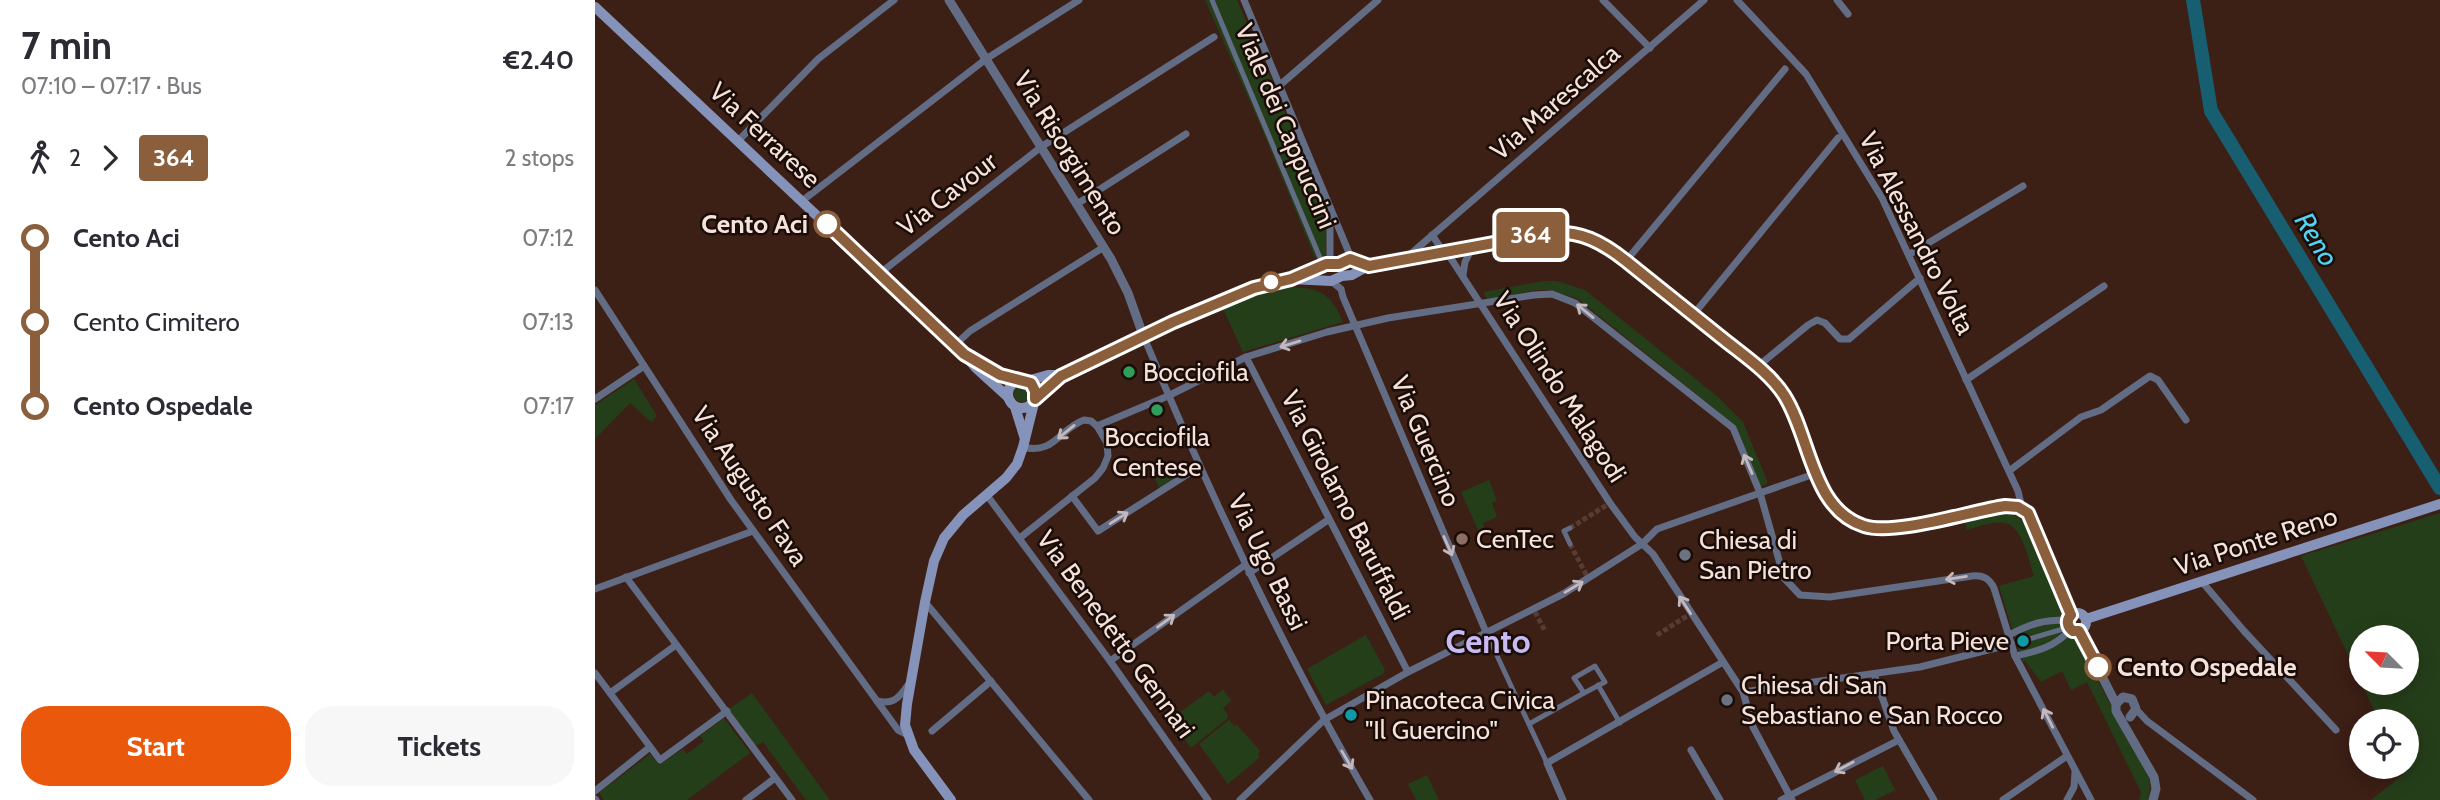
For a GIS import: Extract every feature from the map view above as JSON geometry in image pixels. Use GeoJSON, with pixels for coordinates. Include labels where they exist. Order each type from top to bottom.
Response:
{"type":"FeatureCollection","features":[{"type":"Feature","properties":{"kind":"main road","name":"Via Ferrarese"},"geometry":{"type":"LineString","coordinates":[[595,7],[955,345],[1011,402]]}},
{"type":"Feature","properties":{"kind":"main road"},"geometry":{"type":"LineString","coordinates":[[1011,402],[1026,408],[1061,376],[1143,335],[1254,288],[1291,279],[1327,265],[1357,267],[1530,235],[1566,232],[1594,239],[1626,261],[1757,368],[1785,397],[1828,500],[1836,510],[1852,521],[1869,528],[1903,526],[2005,506],[2028,513],[2071,625]]}},
{"type":"Feature","properties":{"kind":"main road"},"geometry":{"type":"LineString","coordinates":[[1327,265],[1321,274],[1328,280]]}},
{"type":"Feature","properties":{"kind":"main road"},"geometry":{"type":"LineString","coordinates":[[1291,279],[1328,280],[1357,267]]}},
{"type":"Feature","properties":{"kind":"main road","name":"Via Ferrarese"},"geometry":{"type":"LineString","coordinates":[[964,354],[1000,375],[1022,381]]}},
{"type":"Feature","properties":{"kind":"main road"},"geometry":{"type":"LineString","coordinates":[[1024,443],[1011,402],[1010,385],[1048,375],[1061,376]]}},
{"type":"Feature","properties":{"kind":"main road"},"geometry":{"type":"LineString","coordinates":[[951,800],[914,750],[906,734],[905,712],[936,555],[944,538],[963,515],[1017,464],[1035,399],[1034,387],[1022,381]]}},
{"type":"Feature","properties":{"kind":"main road","name":"Via Ponte Reno"},"geometry":{"type":"LineString","coordinates":[[2071,625],[2086,625],[2086,619],[2440,504]]}},
{"type":"Feature","properties":{"kind":"street"},"geometry":{"type":"LineString","coordinates":[[738,141],[818,59],[894,0]]}},
{"type":"Feature","properties":{"kind":"street","name":"Via Risorgimento"},"geometry":{"type":"LineString","coordinates":[[949,0],[1104,247],[1125,285],[1143,335]]}},
{"type":"Feature","properties":{"kind":"street"},"geometry":{"type":"LineString","coordinates":[[802,201],[986,59],[1079,0]]}},
{"type":"Feature","properties":{"kind":"street","name":"Viale dei Cappuccini"},"geometry":{"type":"LineString","coordinates":[[1212,0],[1327,265]]}},
{"type":"Feature","properties":{"kind":"street"},"geometry":{"type":"LineString","coordinates":[[1244,0],[1357,267],[1341,289],[1328,280]]}},
{"type":"Feature","properties":{"kind":"street"},"geometry":{"type":"LineString","coordinates":[[1280,85],[1378,0]]}},
{"type":"Feature","properties":{"kind":"street"},"geometry":{"type":"LineString","coordinates":[[1602,0],[1650,48]]}},
{"type":"Feature","properties":{"kind":"street","name":"Via Marescalca"},"geometry":{"type":"LineString","coordinates":[[1406,258],[1704,0]]}},
{"type":"Feature","properties":{"kind":"street","name":"Via Alessandro Volta"},"geometry":{"type":"LineString","coordinates":[[1737,0],[1793,58],[1812,83],[1882,198],[2009,471],[2021,498],[2022,509]]}},
{"type":"Feature","properties":{"kind":"street"},"geometry":{"type":"LineString","coordinates":[[1837,0],[1848,13]]}},
{"type":"Feature","properties":{"kind":"street","name":"Via Cavour"},"geometry":{"type":"LineString","coordinates":[[879,274],[1041,148],[1214,37]]}},
{"type":"Feature","properties":{"kind":"street"},"geometry":{"type":"LineString","coordinates":[[1626,261],[1785,69]]}},
{"type":"Feature","properties":{"kind":"street"},"geometry":{"type":"LineString","coordinates":[[1077,204],[1186,134]]}},
{"type":"Feature","properties":{"kind":"street"},"geometry":{"type":"LineString","coordinates":[[1693,315],[1838,138]]}},
{"type":"Feature","properties":{"kind":"street"},"geometry":{"type":"LineString","coordinates":[[1910,254],[2024,186]]}},
{"type":"Feature","properties":{"kind":"street"},"geometry":{"type":"LineString","coordinates":[[1327,265],[1329,204]]}},
{"type":"Feature","properties":{"kind":"street"},"geometry":{"type":"LineString","coordinates":[[1432,235],[1444,251]]}},
{"type":"Feature","properties":{"kind":"street"},"geometry":{"type":"LineString","coordinates":[[1463,276],[1465,262],[1473,246]]}},
{"type":"Feature","properties":{"kind":"street"},"geometry":{"type":"LineString","coordinates":[[955,345],[970,331],[1104,247]]}},
{"type":"Feature","properties":{"kind":"street","name":"Via Olindo Malagodi"},"geometry":{"type":"LineString","coordinates":[[1444,251],[1463,276],[1610,503],[1653,554],[1743,692],[1753,727],[1791,798]]}},
{"type":"Feature","properties":{"kind":"street"},"geometry":{"type":"LineString","coordinates":[[1757,368],[1817,320],[1825,323],[1840,339],[1850,340],[1920,278]]}},
{"type":"Feature","properties":{"kind":"street"},"geometry":{"type":"LineString","coordinates":[[1966,380],[2104,286]]}},
{"type":"Feature","properties":{"kind":"street","name":"Via Guercino"},"geometry":{"type":"LineString","coordinates":[[1341,289],[1486,632],[1563,800]]}},
{"type":"Feature","properties":{"kind":"street","name":"Via Augusto Fava"},"geometry":{"type":"LineString","coordinates":[[595,290],[753,531],[898,730],[906,734]]}},
{"type":"Feature","properties":{"kind":"street"},"geometry":{"type":"LineString","coordinates":[[1097,426],[1168,396],[1246,357],[1355,325],[1480,303],[1552,294],[1575,303],[1733,428],[1761,493],[1784,578],[1800,595],[1830,597],[1979,576],[1986,578],[1991,583],[2009,635],[2015,643],[2015,656],[2091,800]]}},
{"type":"Feature","properties":{"kind":"street","name":"Via Ugo Bassi"},"geometry":{"type":"LineString","coordinates":[[1143,335],[1199,467],[1245,565],[1324,720],[1370,800]]}},
{"type":"Feature","properties":{"kind":"street","name":"Via Girolamo Baruffaldi"},"geometry":{"type":"LineString","coordinates":[[1246,357],[1408,672]]}},
{"type":"Feature","properties":{"kind":"street"},"geometry":{"type":"LineString","coordinates":[[595,399],[644,366]]}},
{"type":"Feature","properties":{"kind":"street"},"geometry":{"type":"LineString","coordinates":[[2009,471],[2081,417],[2101,410],[2150,376],[2158,380],[2186,420]]}},
{"type":"Feature","properties":{"kind":"street"},"geometry":{"type":"LineString","coordinates":[[1021,537],[1095,478],[1107,460],[1107,443],[1091,421],[1080,421],[1044,448],[1035,450],[1024,443]]}},
{"type":"Feature","properties":{"kind":"street"},"geometry":{"type":"LineString","coordinates":[[1072,496],[1098,531],[1199,467]]}},
{"type":"Feature","properties":{"kind":"street"},"geometry":{"type":"LineString","coordinates":[[1240,800],[1324,720],[1408,672],[1563,594],[1642,544],[1657,529],[1817,473]]}},
{"type":"Feature","properties":{"kind":"street","name":"Via Benedetto Gennari"},"geometry":{"type":"LineString","coordinates":[[986,494],[1021,537],[1208,800]]}},
{"type":"Feature","properties":{"kind":"street"},"geometry":{"type":"LineString","coordinates":[[1249,573],[1328,520]]}},
{"type":"Feature","properties":{"kind":"street"},"geometry":{"type":"LineString","coordinates":[[1570,527],[1564,531],[1570,544]]}},
{"type":"Feature","properties":{"kind":"street"},"geometry":{"type":"LineString","coordinates":[[596,587],[753,531]]}},
{"type":"Feature","properties":{"kind":"street"},"geometry":{"type":"LineString","coordinates":[[1110,661],[1245,565]]}},
{"type":"Feature","properties":{"kind":"street"},"geometry":{"type":"LineString","coordinates":[[627,577],[792,800]]}},
{"type":"Feature","properties":{"kind":"street"},"geometry":{"type":"LineString","coordinates":[[2203,583],[2336,730]]}},
{"type":"Feature","properties":{"kind":"street"},"geometry":{"type":"LineString","coordinates":[[925,601],[1089,800]]}},
{"type":"Feature","properties":{"kind":"street"},"geometry":{"type":"LineString","coordinates":[[2009,635],[2029,624],[2048,619],[2071,625],[2107,686],[2119,701]]}},
{"type":"Feature","properties":{"kind":"street"},"geometry":{"type":"LineString","coordinates":[[2026,639],[2071,625]]}},
{"type":"Feature","properties":{"kind":"street"},"geometry":{"type":"LineString","coordinates":[[2015,656],[2043,650],[2056,643],[2071,625]]}},
{"type":"Feature","properties":{"kind":"street"},"geometry":{"type":"LineString","coordinates":[[1743,692],[1936,664],[2015,643]]}},
{"type":"Feature","properties":{"kind":"street"},"geometry":{"type":"LineString","coordinates":[[610,693],[676,645]]}},
{"type":"Feature","properties":{"kind":"street"},"geometry":{"type":"LineString","coordinates":[[1547,763],[1723,662]]}},
{"type":"Feature","properties":{"kind":"street"},"geometry":{"type":"LineString","coordinates":[[1529,724],[1605,682],[1595,666],[1574,678],[1584,692]]}},
{"type":"Feature","properties":{"kind":"street"},"geometry":{"type":"LineString","coordinates":[[595,673],[660,760],[727,711]]}},
{"type":"Feature","properties":{"kind":"street"},"geometry":{"type":"LineString","coordinates":[[1874,674],[1899,740],[1934,800]]}},
{"type":"Feature","properties":{"kind":"street"},"geometry":{"type":"LineString","coordinates":[[877,701],[886,704],[893,702],[911,678]]}},
{"type":"Feature","properties":{"kind":"street"},"geometry":{"type":"LineString","coordinates":[[932,731],[991,681]]}},
{"type":"Feature","properties":{"kind":"street"},"geometry":{"type":"LineString","coordinates":[[1598,685],[1620,723]]}},
{"type":"Feature","properties":{"kind":"street"},"geometry":{"type":"LineString","coordinates":[[2119,701],[2132,699],[2132,738],[2154,777],[2154,800]]}},
{"type":"Feature","properties":{"kind":"street"},"geometry":{"type":"LineString","coordinates":[[2119,701],[2116,711],[2147,721],[2253,800]]}},
{"type":"Feature","properties":{"kind":"street"},"geometry":{"type":"LineString","coordinates":[[1781,800],[1791,798],[1899,740]]}},
{"type":"Feature","properties":{"kind":"street"},"geometry":{"type":"LineString","coordinates":[[595,791],[650,747]]}},
{"type":"Feature","properties":{"kind":"street"},"geometry":{"type":"LineString","coordinates":[[1691,750],[1720,800]]}},
{"type":"Feature","properties":{"kind":"street"},"geometry":{"type":"LineString","coordinates":[[2003,800],[2067,756]]}},
{"type":"Feature","properties":{"kind":"street"},"geometry":{"type":"LineString","coordinates":[[2067,800],[2074,787],[2074,768]]}},
{"type":"Feature","properties":{"kind":"street"},"geometry":{"type":"LineString","coordinates":[[746,800],[775,778]]}},
{"type":"Feature","properties":{"kind":"green space"},"geometry":{"type":"Polygon","coordinates":[[[1205,0],[1237,0],[1327,210],[1326,255],[1315,258],[1205,0]]]}},
{"type":"Feature","properties":{"kind":"green space"},"geometry":{"type":"Polygon","coordinates":[[[1557,281],[1585,290],[1718,397],[1743,422],[1768,483],[1760,487],[1736,429],[1578,299],[1550,290],[1535,290],[1488,300],[1483,292],[1557,281]]]}},
{"type":"Feature","properties":{"kind":"green space"},"geometry":{"type":"Polygon","coordinates":[[[1291,287],[1324,294],[1343,322],[1243,352],[1222,307],[1291,287]]]}},
{"type":"Feature","properties":{"kind":"green space"},"geometry":{"type":"Polygon","coordinates":[[[634,379],[657,416],[651,422],[630,403],[595,439],[595,405],[634,379]]]}},
{"type":"Feature","properties":{"kind":"green space"},"geometry":{"type":"Polygon","coordinates":[[[1019,386],[1025,386],[1030,394],[1028,400],[1019,402],[1014,397],[1014,391],[1019,386]]]}},
{"type":"Feature","properties":{"kind":"green space"},"geometry":{"type":"Polygon","coordinates":[[[1163,460],[1164,463],[1157,467],[1161,477],[1176,471],[1180,478],[1160,489],[1149,467],[1163,460]]]}},
{"type":"Feature","properties":{"kind":"green space"},"geometry":{"type":"Polygon","coordinates":[[[1489,480],[1497,501],[1492,503],[1497,517],[1483,523],[1485,530],[1479,532],[1461,492],[1489,480]]]}},
{"type":"Feature","properties":{"kind":"green space"},"geometry":{"type":"Polygon","coordinates":[[[1997,513],[2019,518],[2033,535],[2068,626],[2149,778],[2148,800],[2138,800],[2141,792],[2087,682],[2071,690],[2062,671],[2041,682],[2025,661],[2022,661],[1999,586],[2034,576],[2024,545],[2016,530],[2005,523],[1966,530],[1966,519],[1997,513]]]}},
{"type":"Feature","properties":{"kind":"green space"},"geometry":{"type":"Polygon","coordinates":[[[2440,513],[2440,800],[2371,800],[2398,779],[2419,779],[2419,709],[2373,709],[2367,695],[2419,695],[2419,625],[2349,625],[2349,658],[2301,556],[2440,513]]]}},
{"type":"Feature","properties":{"kind":"green space"},"geometry":{"type":"Polygon","coordinates":[[[1366,635],[1385,670],[1383,674],[1326,705],[1307,669],[1366,635]]]}},
{"type":"Feature","properties":{"kind":"green space"},"geometry":{"type":"Polygon","coordinates":[[[1223,689],[1231,701],[1223,708],[1228,715],[1227,719],[1191,748],[1174,725],[1179,720],[1176,715],[1209,691],[1214,697],[1223,689]]]}},
{"type":"Feature","properties":{"kind":"green space"},"geometry":{"type":"Polygon","coordinates":[[[752,693],[830,800],[806,800],[763,742],[756,746],[729,709],[752,693]]]}},
{"type":"Feature","properties":{"kind":"green space"},"geometry":{"type":"Polygon","coordinates":[[[724,718],[750,753],[687,800],[604,800],[599,793],[650,754],[659,765],[683,749],[687,754],[704,741],[700,736],[724,718]]]}},
{"type":"Feature","properties":{"kind":"green space"},"geometry":{"type":"Polygon","coordinates":[[[1229,720],[1234,726],[1237,725],[1260,751],[1260,757],[1228,784],[1199,744],[1229,720]]]}},
{"type":"Feature","properties":{"kind":"green space"},"geometry":{"type":"Polygon","coordinates":[[[1883,766],[1895,790],[1875,800],[1865,800],[1855,780],[1883,766]]]}},
{"type":"Feature","properties":{"kind":"green space"},"geometry":{"type":"Polygon","coordinates":[[[1427,775],[1439,800],[1416,800],[1408,784],[1427,775]]]}},
{"type":"Feature","properties":{"kind":"waterway","name":"Reno"},"geometry":{"type":"LineString","coordinates":[[2193,0],[2211,111],[2440,488]]}},
{"type":"Feature","properties":{"kind":"tunnel"},"geometry":{"type":"LineString","coordinates":[[1570,528],[1610,503]]}},
{"type":"Feature","properties":{"kind":"tunnel"},"geometry":{"type":"LineString","coordinates":[[1570,544],[1588,578]]}},
{"type":"Feature","properties":{"kind":"tunnel"},"geometry":{"type":"LineString","coordinates":[[1535,612],[1545,631]]}},
{"type":"Feature","properties":{"kind":"tunnel"},"geometry":{"type":"LineString","coordinates":[[1657,635],[1687,616]]}},
{"type":"Feature","properties":{"kind":"bus line","name":"364"},"geometry":{"type":"LineString","coordinates":[[827,224],[964,354],[1000,375],[1031,383],[1035,399],[1061,376],[1143,335],[1254,288],[1291,279],[1328,264],[1339,264],[1350,259],[1369,266],[1530,235],[1566,232],[1581,234],[1606,246],[1626,261],[1776,385],[1789,404],[1828,500],[1846,518],[1869,528],[1881,528],[2005,506],[2018,507],[2028,513],[2071,615],[2068,624],[2073,631],[2079,631],[2098,667]]}},
{"type":"Feature","properties":{"kind":"place","name":"Cento Aci"},"geometry":{"type":"Point","coordinates":[827,224]}},
{"type":"Feature","properties":{"kind":"place","name":"Bocciofila"},"geometry":{"type":"Point","coordinates":[1129,372]}},
{"type":"Feature","properties":{"kind":"place","name":"Bocciofila Centese"},"geometry":{"type":"Point","coordinates":[1157,410]}},
{"type":"Feature","properties":{"kind":"place","name":"CenTec"},"geometry":{"type":"Point","coordinates":[1462,539]}},
{"type":"Feature","properties":{"kind":"place","name":"Chiesa di San Pietro"},"geometry":{"type":"Point","coordinates":[1685,555]}},
{"type":"Feature","properties":{"kind":"place","name":"Porta Pieve"},"geometry":{"type":"Point","coordinates":[2023,641]}},
{"type":"Feature","properties":{"kind":"place","name":"Cento Ospedale"},"geometry":{"type":"Point","coordinates":[2098,667]}},
{"type":"Feature","properties":{"kind":"place","name":"Chiesa di San Sebastiano e San Rocco"},"geometry":{"type":"Point","coordinates":[1727,700]}},
{"type":"Feature","properties":{"kind":"place","name":"Pinacoteca Civica \"Il Guercino\""},"geometry":{"type":"Point","coordinates":[1351,715]}},
{"type":"Feature","properties":{"kind":"district","name":"Cento"},"geometry":{"type":"Point","coordinates":[1488,641]}}]}
